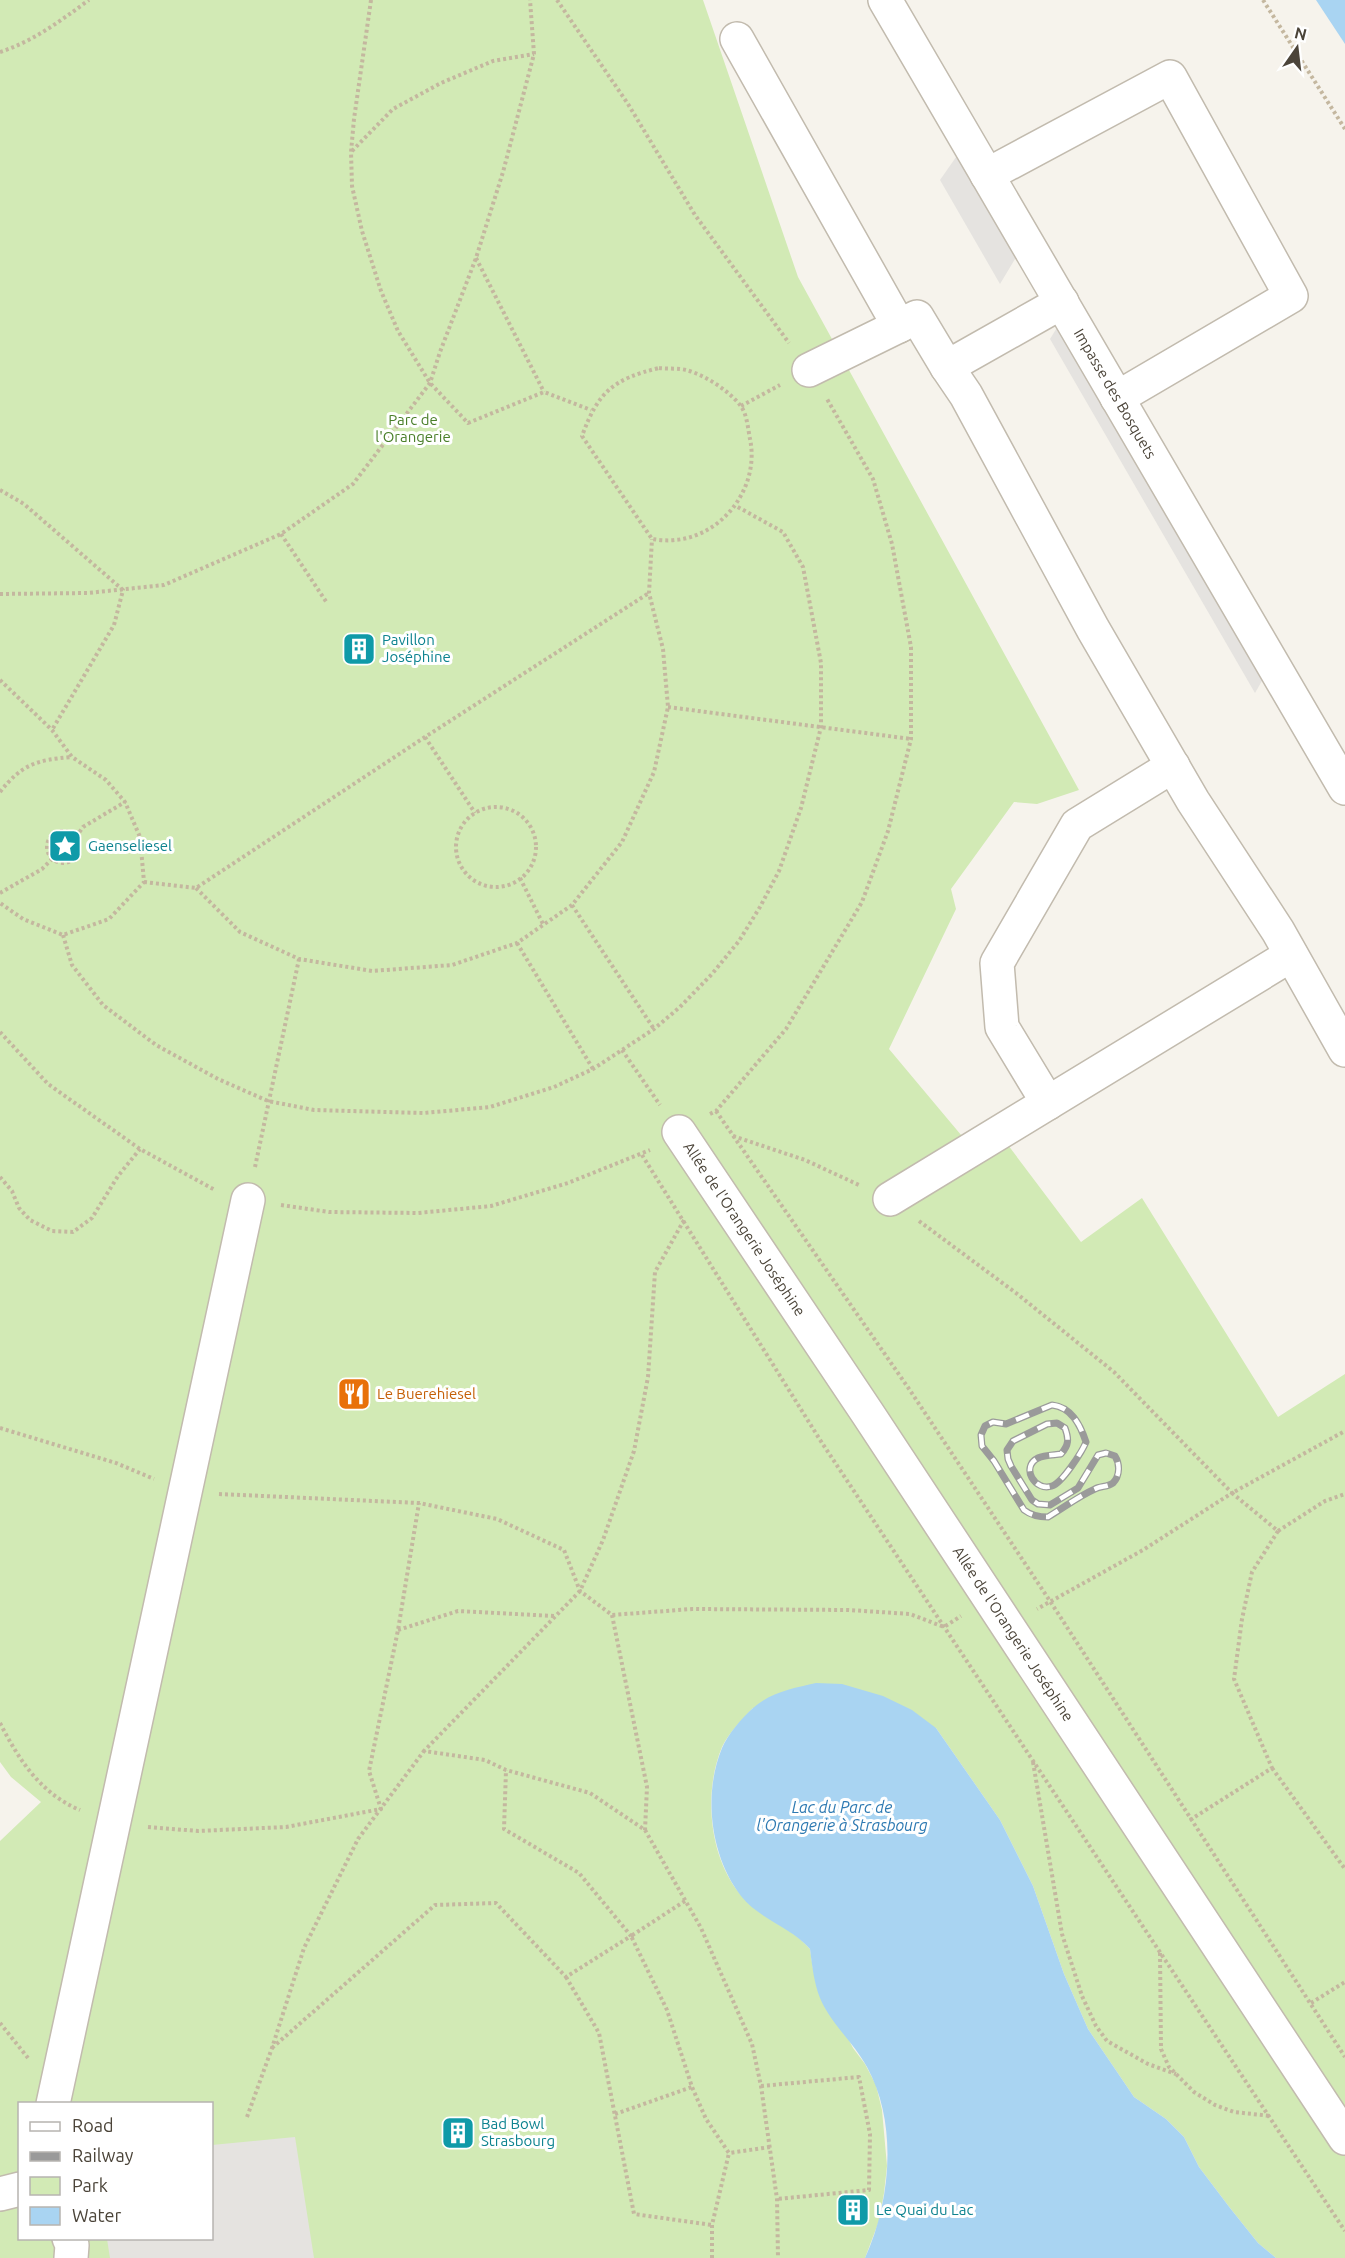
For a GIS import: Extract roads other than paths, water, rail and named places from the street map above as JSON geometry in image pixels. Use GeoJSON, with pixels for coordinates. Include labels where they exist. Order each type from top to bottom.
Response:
{"type":"FeatureCollection","features":[{"type":"Feature","properties":{"kind":"street","name":"Impasse des Bosquets"},"geometry":{"type":"LineString","coordinates":[[885,0],[1345,788]]}},
{"type":"Feature","properties":{"kind":"street"},"geometry":{"type":"LineString","coordinates":[[737,39],[899,326]]}},
{"type":"Feature","properties":{"kind":"street"},"geometry":{"type":"LineString","coordinates":[[987,175],[1170,77],[1291,296],[1117,398]]}},
{"type":"Feature","properties":{"kind":"street"},"geometry":{"type":"LineString","coordinates":[[947,367],[1062,302]]}},
{"type":"Feature","properties":{"kind":"street"},"geometry":{"type":"LineString","coordinates":[[809,370],[917,317],[966,395],[1093,629],[1173,766],[1292,955],[1345,1050]]}},
{"type":"Feature","properties":{"kind":"street"},"geometry":{"type":"LineString","coordinates":[[1048,1103],[1002,1027],[997,963],[1077,825],[1173,766]]}},
{"type":"Feature","properties":{"kind":"street"},"geometry":{"type":"LineString","coordinates":[[890,1199],[1292,955]]}},
{"type":"Feature","properties":{"kind":"street","name":"Allée de l'Orangerie Joséphine"},"geometry":{"type":"LineString","coordinates":[[679,1132],[1345,2138]]}},
{"type":"Feature","properties":{"kind":"street"},"geometry":{"type":"LineString","coordinates":[[53,2102],[248,1200]]}},
{"type":"Feature","properties":{"kind":"street"},"geometry":{"type":"LineString","coordinates":[[0,2194],[18,2190]]}},
{"type":"Feature","properties":{"kind":"street"},"geometry":{"type":"LineString","coordinates":[[70,2240],[72,2245],[71,2258]]}},
{"type":"Feature","properties":{"kind":"water"},"geometry":{"type":"Polygon","coordinates":[[[1316,0],[1345,0],[1345,44],[1316,0]]]}},
{"type":"Feature","properties":{"kind":"water","name":"Lac du Parc de l'Orangerie à Strasbourg"},"geometry":{"type":"Polygon","coordinates":[[[816,1683],[842,1684],[883,1696],[912,1710],[936,1728],[1000,1820],[1033,1886],[1064,1974],[1088,2029],[1134,2097],[1166,2119],[1184,2137],[1199,2167],[1230,2208],[1258,2243],[1276,2258],[865,2258],[881,2212],[887,2162],[887,2137],[877,2089],[862,2058],[830,2016],[820,1998],[810,1949],[794,1935],[748,1904],[731,1880],[716,1844],[711,1804],[716,1766],[722,1748],[740,1721],[767,1698],[783,1691],[816,1683]]]}},
{"type":"Feature","properties":{"kind":"railway"},"geometry":{"type":"LineString","coordinates":[[1052,1405],[1059,1406],[1074,1417],[1086,1442],[1061,1479],[1056,1484],[1046,1487],[1035,1482],[1030,1467],[1038,1458],[1061,1454],[1068,1442],[1065,1428],[1057,1423],[1047,1424],[1013,1441],[1007,1450],[1008,1459],[1032,1500],[1038,1504],[1050,1505],[1078,1488],[1098,1455],[1106,1453],[1115,1456],[1118,1470],[1113,1483],[1089,1492],[1048,1517],[1042,1517],[1024,1510],[994,1461],[982,1446],[981,1435],[985,1426],[993,1422],[1006,1424],[1052,1405]]}},
{"type":"Feature","properties":{"kind":"place","name":"Pavillon Joséphine"},"geometry":{"type":"Point","coordinates":[359,649]}},
{"type":"Feature","properties":{"kind":"place","name":"Gaenseliesel"},"geometry":{"type":"Point","coordinates":[65,846]}},
{"type":"Feature","properties":{"kind":"place","name":"Le Buerehiesel"},"geometry":{"type":"Point","coordinates":[354,1394]}},
{"type":"Feature","properties":{"kind":"place","name":"Bad Bowl Strasbourg"},"geometry":{"type":"Point","coordinates":[458,2133]}},
{"type":"Feature","properties":{"kind":"place","name":"Le Quai du Lac"},"geometry":{"type":"Point","coordinates":[853,2210]}},
{"type":"Feature","properties":{"kind":"park label","name":"Parc de l'Orangerie"},"geometry":{"type":"Point","coordinates":[413,428]}}]}
